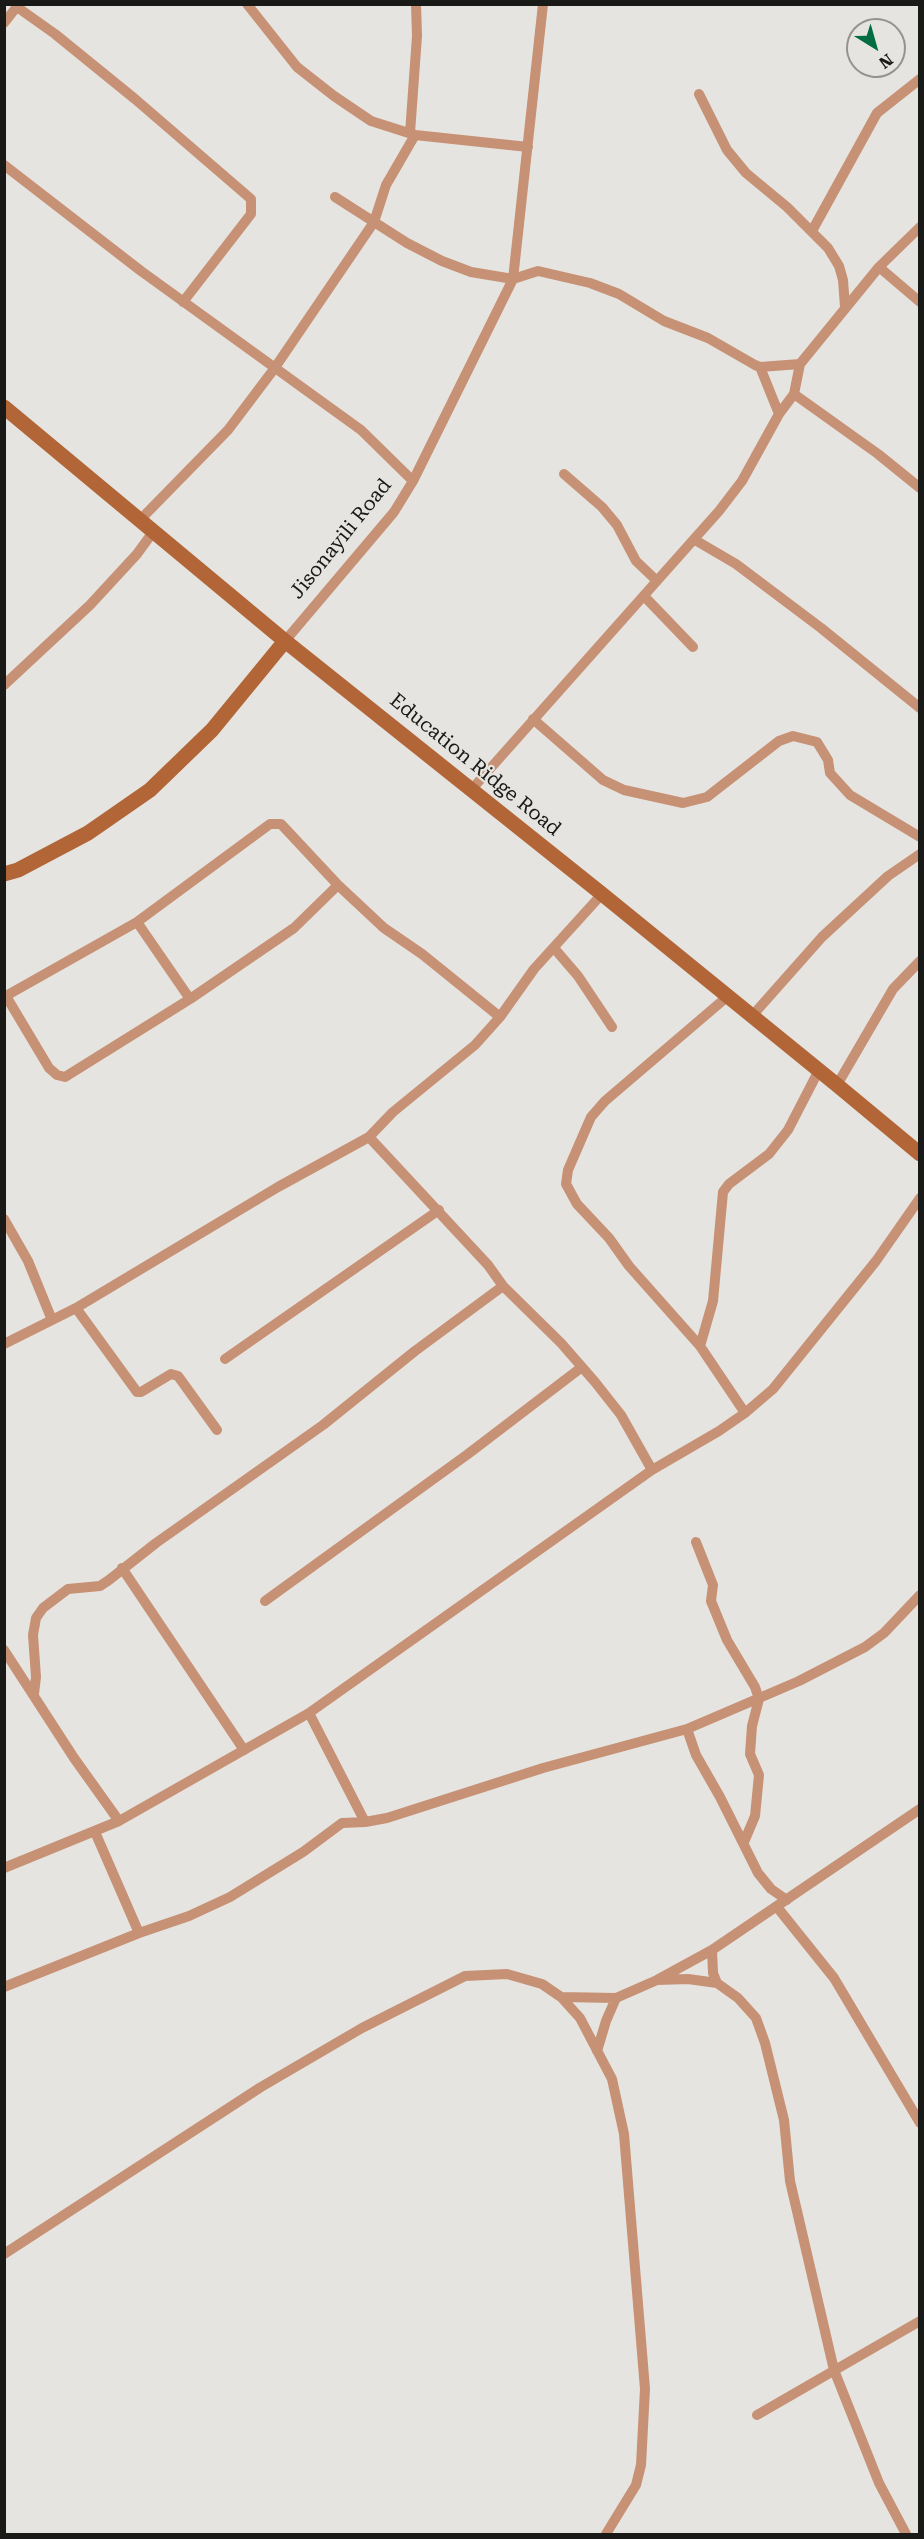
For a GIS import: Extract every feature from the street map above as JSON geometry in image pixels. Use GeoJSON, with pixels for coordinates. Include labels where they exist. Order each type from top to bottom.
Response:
{"type":"FeatureCollection","features":[{"type":"Feature","properties":{"kind":"main road","name":"Education Ridge Road"},"geometry":{"type":"LineString","coordinates":[[4,407],[285,641],[602,894],[920,1154]]}},
{"type":"Feature","properties":{"kind":"main road","name":"Jisonayili Road"},"geometry":{"type":"LineString","coordinates":[[4,874],[18,870],[88,833],[150,790],[212,730],[285,641]]}},
{"type":"Feature","properties":{"kind":"street"},"geometry":{"type":"LineString","coordinates":[[247,4],[297,67],[371,121],[412,134],[528,147]]}},
{"type":"Feature","properties":{"kind":"street"},"geometry":{"type":"LineString","coordinates":[[139,521],[228,430],[274,369],[374,222],[386,185],[412,134],[417,36],[416,4]]}},
{"type":"Feature","properties":{"kind":"street","name":"Jisonayili Road"},"geometry":{"type":"LineString","coordinates":[[285,641],[394,512],[413,481],[513,279],[543,4]]}},
{"type":"Feature","properties":{"kind":"street"},"geometry":{"type":"LineString","coordinates":[[4,23],[18,6],[135,99],[251,199],[251,214],[183,302]]}},
{"type":"Feature","properties":{"kind":"street"},"geometry":{"type":"LineString","coordinates":[[812,231],[877,113],[920,79]]}},
{"type":"Feature","properties":{"kind":"street"},"geometry":{"type":"LineString","coordinates":[[699,94],[727,150],[746,173],[788,207],[828,248],[843,280],[845,307]]}},
{"type":"Feature","properties":{"kind":"street"},"geometry":{"type":"LineString","coordinates":[[4,165],[183,302],[361,430],[413,481]]}},
{"type":"Feature","properties":{"kind":"street"},"geometry":{"type":"LineString","coordinates":[[336,197],[442,261],[471,272],[513,279],[538,271],[590,283],[619,294],[664,321],[708,338],[760,367],[800,364]]}},
{"type":"Feature","properties":{"kind":"street"},"geometry":{"type":"LineString","coordinates":[[472,789],[695,540],[742,481],[779,414],[794,394],[800,364],[879,267],[920,227]]}},
{"type":"Feature","properties":{"kind":"street"},"geometry":{"type":"LineString","coordinates":[[879,267],[920,302]]}},
{"type":"Feature","properties":{"kind":"street"},"geometry":{"type":"LineString","coordinates":[[760,367],[779,414]]}},
{"type":"Feature","properties":{"kind":"street"},"geometry":{"type":"LineString","coordinates":[[794,394],[878,454],[920,488]]}},
{"type":"Feature","properties":{"kind":"street"},"geometry":{"type":"LineString","coordinates":[[564,474],[602,507],[616,525],[636,561],[657,581]]}},
{"type":"Feature","properties":{"kind":"street"},"geometry":{"type":"LineString","coordinates":[[4,685],[90,605],[137,554],[153,532]]}},
{"type":"Feature","properties":{"kind":"street"},"geometry":{"type":"LineString","coordinates":[[695,540],[736,564],[821,628],[920,708]]}},
{"type":"Feature","properties":{"kind":"street"},"geometry":{"type":"LineString","coordinates":[[644,596],[693,647]]}},
{"type":"Feature","properties":{"kind":"street"},"geometry":{"type":"LineString","coordinates":[[533,719],[603,780],[624,790],[683,803],[707,797],[779,741],[793,736],[817,742],[828,760],[830,773],[850,795],[920,837]]}},
{"type":"Feature","properties":{"kind":"street"},"geometry":{"type":"LineString","coordinates":[[338,885],[294,928],[190,999],[66,1077],[57,1076],[49,1068],[5,996],[137,922],[270,824],[281,824],[338,885],[384,928],[422,954],[500,1017]]}},
{"type":"Feature","properties":{"kind":"street"},"geometry":{"type":"LineString","coordinates":[[752,1016],[822,937],[888,876],[920,854]]}},
{"type":"Feature","properties":{"kind":"street"},"geometry":{"type":"LineString","coordinates":[[4,1344],[76,1308],[278,1187],[369,1137],[393,1112],[475,1045],[500,1017],[534,969],[602,894]]}},
{"type":"Feature","properties":{"kind":"street"},"geometry":{"type":"LineString","coordinates":[[137,922],[190,999]]}},
{"type":"Feature","properties":{"kind":"street"},"geometry":{"type":"LineString","coordinates":[[554,948],[578,976],[612,1027]]}},
{"type":"Feature","properties":{"kind":"street"},"geometry":{"type":"LineString","coordinates":[[837,1085],[894,989],[920,961]]}},
{"type":"Feature","properties":{"kind":"street"},"geometry":{"type":"LineString","coordinates":[[728,996],[605,1101],[591,1118],[572,1161],[566,1184],[577,1204],[609,1238],[629,1266],[700,1346],[745,1413]]}},
{"type":"Feature","properties":{"kind":"street"},"geometry":{"type":"LineString","coordinates":[[700,1346],[713,1301],[723,1192],[729,1184],[769,1154],[788,1130],[819,1070]]}},
{"type":"Feature","properties":{"kind":"street"},"geometry":{"type":"LineString","coordinates":[[369,1137],[488,1264],[503,1286],[582,1367],[621,1415],[652,1470]]}},
{"type":"Feature","properties":{"kind":"street"},"geometry":{"type":"LineString","coordinates":[[4,1868],[119,1821],[309,1713],[652,1470],[745,1413],[773,1389],[826,1324],[876,1261],[920,1198]]}},
{"type":"Feature","properties":{"kind":"street"},"geometry":{"type":"LineString","coordinates":[[225,1359],[439,1210]]}},
{"type":"Feature","properties":{"kind":"street"},"geometry":{"type":"LineString","coordinates":[[4,1219],[28,1261],[52,1320]]}},
{"type":"Feature","properties":{"kind":"street"},"geometry":{"type":"LineString","coordinates":[[34,1694],[36,1677],[33,1635],[36,1618],[43,1608],[68,1589],[100,1586],[323,1425],[415,1351],[503,1286]]}},
{"type":"Feature","properties":{"kind":"street"},"geometry":{"type":"LineString","coordinates":[[76,1308],[137,1392],[141,1392],[171,1374],[178,1376],[217,1430]]}},
{"type":"Feature","properties":{"kind":"street"},"geometry":{"type":"LineString","coordinates":[[265,1601],[468,1454],[582,1367]]}},
{"type":"Feature","properties":{"kind":"street"},"geometry":{"type":"LineString","coordinates":[[696,1542],[712,1585],[711,1601],[727,1640],[755,1687],[759,1699],[752,1726],[750,1754],[759,1775],[755,1816],[744,1842]]}},
{"type":"Feature","properties":{"kind":"street"},"geometry":{"type":"LineString","coordinates":[[122,1568],[244,1750]]}},
{"type":"Feature","properties":{"kind":"street"},"geometry":{"type":"LineString","coordinates":[[4,1987],[139,1933],[189,1916],[230,1897],[303,1852],[342,1823],[387,1818],[543,1768],[687,1729],[759,1699],[865,1647],[884,1633],[908,1605],[919,1597]]}},
{"type":"Feature","properties":{"kind":"street"},"geometry":{"type":"LineString","coordinates":[[4,1650],[74,1758],[119,1821]]}},
{"type":"Feature","properties":{"kind":"street"},"geometry":{"type":"LineString","coordinates":[[309,1713],[365,1822]]}},
{"type":"Feature","properties":{"kind":"street"},"geometry":{"type":"LineString","coordinates":[[687,1729],[696,1755],[744,1842],[758,1873],[771,1889],[787,1900]]}},
{"type":"Feature","properties":{"kind":"street"},"geometry":{"type":"LineString","coordinates":[[561,1996],[616,1998],[657,1980],[712,1950],[916,1811],[920,1824]]}},
{"type":"Feature","properties":{"kind":"street"},"geometry":{"type":"LineString","coordinates":[[95,1832],[139,1933]]}},
{"type":"Feature","properties":{"kind":"street"},"geometry":{"type":"LineString","coordinates":[[777,1907],[834,1978],[920,2123]]}},
{"type":"Feature","properties":{"kind":"street"},"geometry":{"type":"LineString","coordinates":[[712,1950],[712,1973],[717,1983]]}},
{"type":"Feature","properties":{"kind":"street"},"geometry":{"type":"LineString","coordinates":[[4,2254],[261,2087],[362,2028],[465,1976],[507,1974],[542,1984],[561,1996],[580,2018],[612,2079],[624,2134],[645,2389],[641,2465],[636,2485],[606,2535]]}},
{"type":"Feature","properties":{"kind":"street"},"geometry":{"type":"LineString","coordinates":[[657,1980],[688,1979],[717,1983],[738,1998],[756,2018],[765,2043],[784,2120],[790,2181],[834,2370],[879,2483],[906,2535]]}},
{"type":"Feature","properties":{"kind":"street"},"geometry":{"type":"LineString","coordinates":[[597,2050],[606,2020],[616,1998]]}},
{"type":"Feature","properties":{"kind":"street"},"geometry":{"type":"LineString","coordinates":[[757,2415],[920,2321]]}}]}
